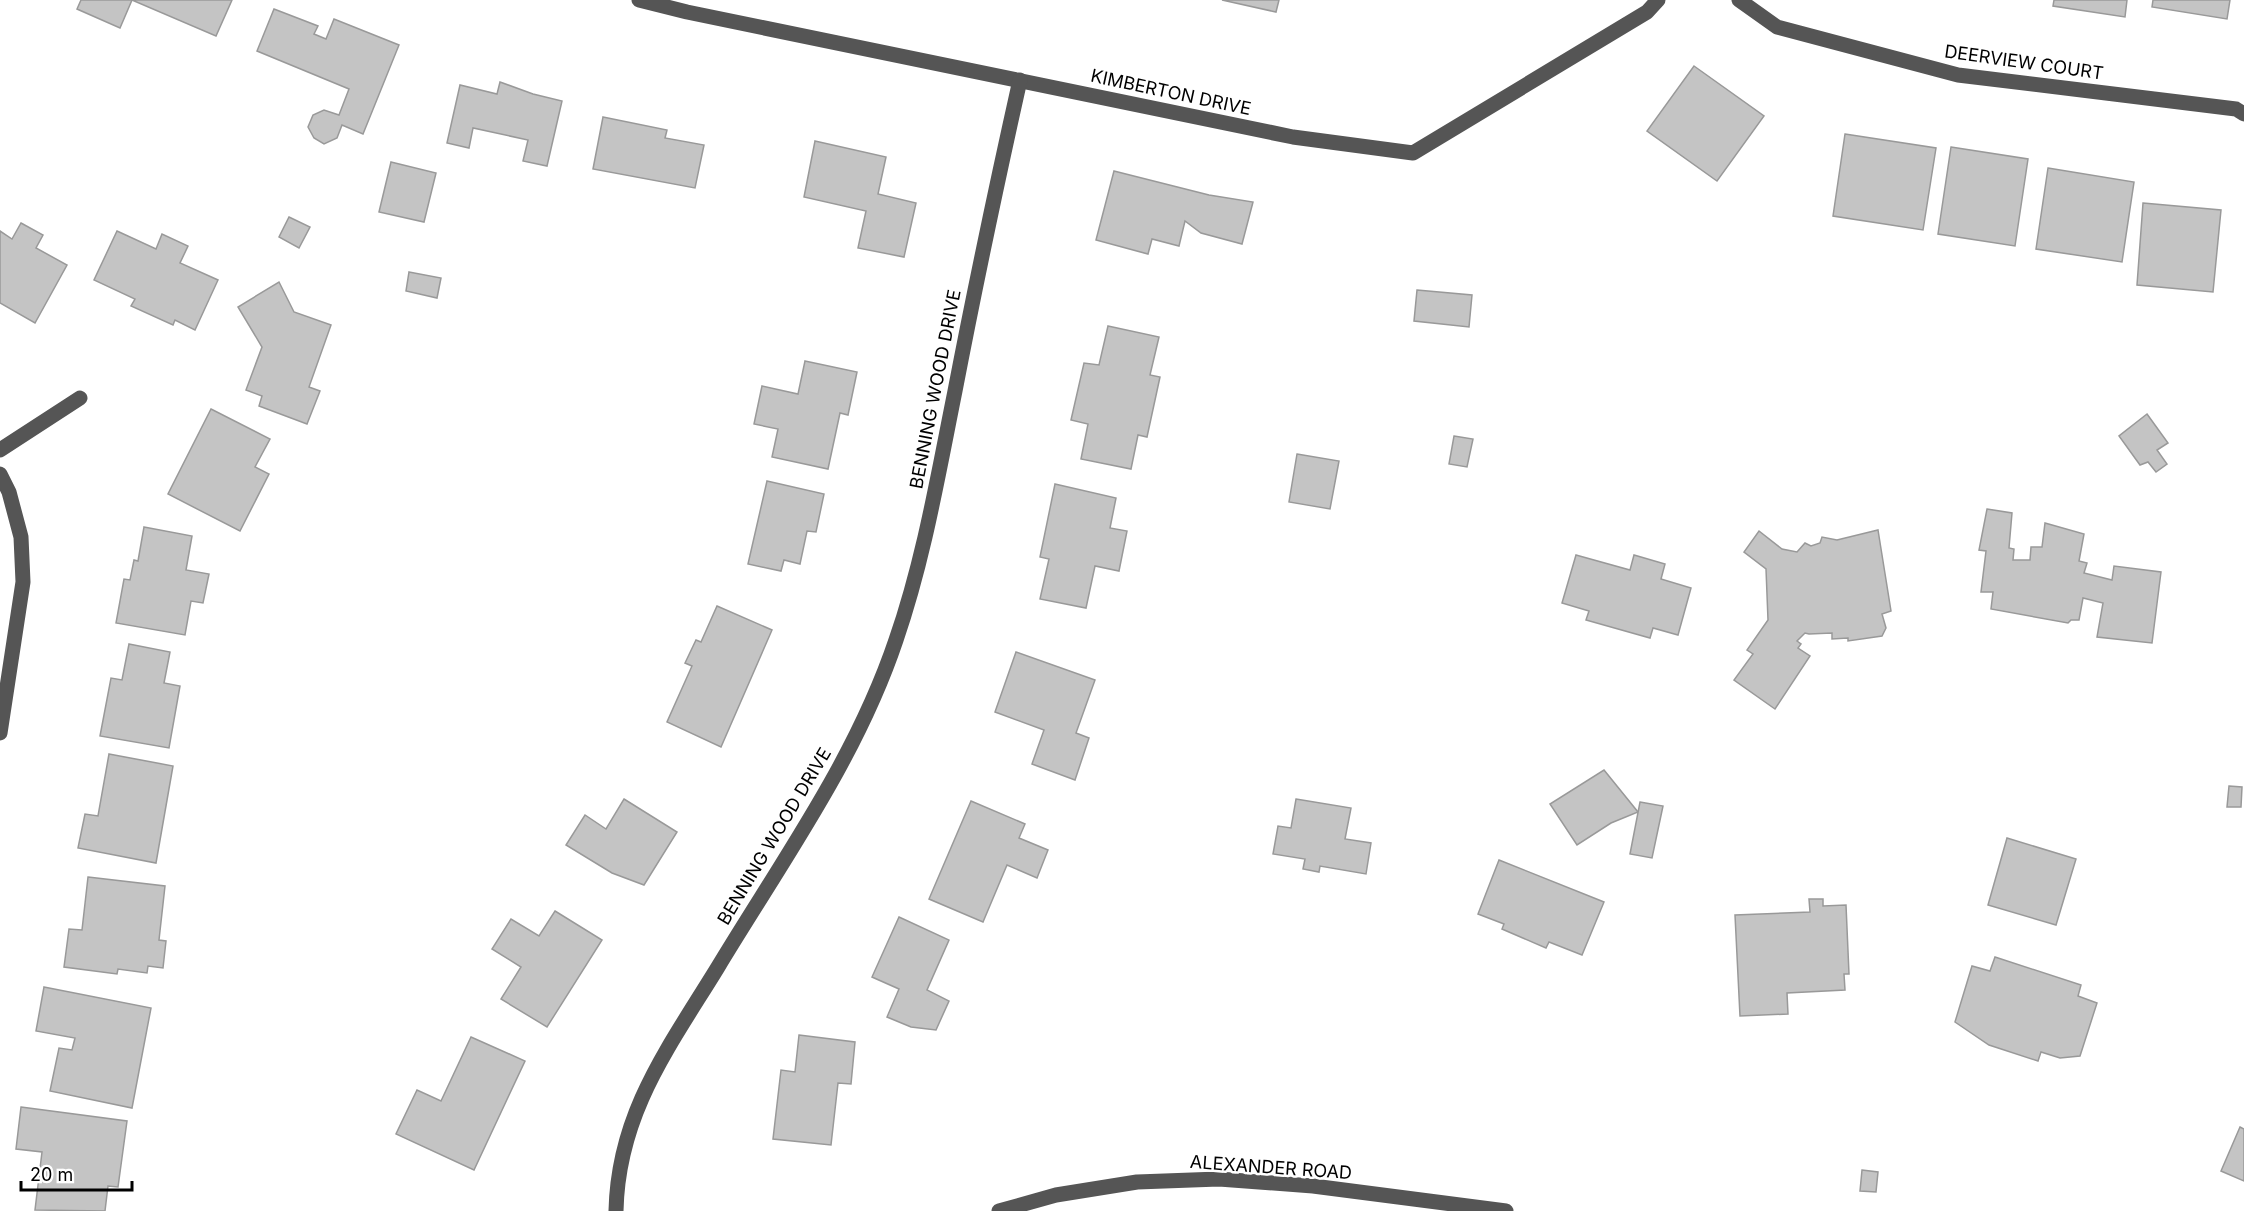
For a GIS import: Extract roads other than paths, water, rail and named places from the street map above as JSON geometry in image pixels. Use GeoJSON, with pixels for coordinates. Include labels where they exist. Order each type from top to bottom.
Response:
{"type":"FeatureCollection","features":[{"type":"Feature","properties":{"kind":"street","name":"KIMBERTON DRIVE"},"geometry":{"type":"LineString","coordinates":[[639,0],[687,12],[1293,138],[1413,153],[1647,12],[1658,0]]}},
{"type":"Feature","properties":{"kind":"street","name":"DEERVIEW COURT"},"geometry":{"type":"LineString","coordinates":[[1739,0],[1777,27],[1958,75],[2236,110],[2244,114]]}},
{"type":"Feature","properties":{"kind":"street","name":"BENNING WOOD DRIVE"},"geometry":{"type":"LineString","coordinates":[[616,1211],[617,1185],[628,1131],[649,1080],[818,807],[866,717],[896,641],[925,540],[991,207],[1020,80]]}},
{"type":"Feature","properties":{"kind":"street"},"geometry":{"type":"LineString","coordinates":[[0,450],[80,398]]}},
{"type":"Feature","properties":{"kind":"street"},"geometry":{"type":"LineString","coordinates":[[0,474],[9,492],[21,537],[23,582],[0,733]]}},
{"type":"Feature","properties":{"kind":"street","name":"ALEXANDER ROAD"},"geometry":{"type":"LineString","coordinates":[[999,1211],[1056,1195],[1137,1182],[1218,1179],[1314,1186],[1506,1211]]}}]}
